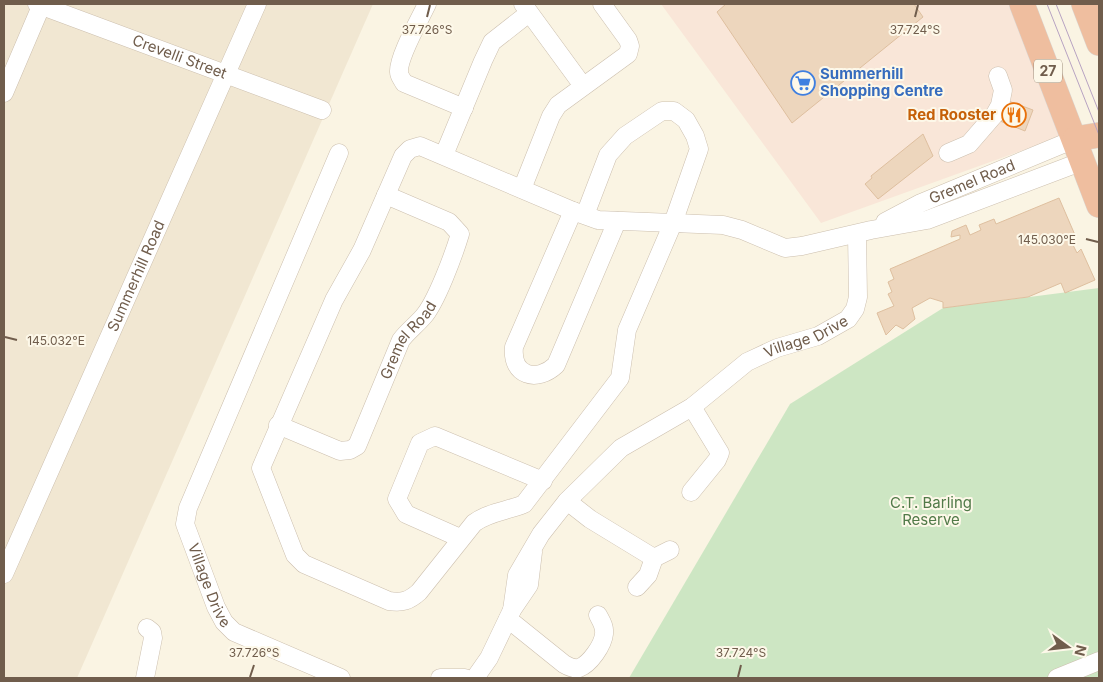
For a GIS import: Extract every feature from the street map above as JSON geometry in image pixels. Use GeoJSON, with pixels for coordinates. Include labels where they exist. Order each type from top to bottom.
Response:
{"type":"FeatureCollection","features":[{"type":"Feature","properties":{"kind":"highway","name":"27"},"geometry":{"type":"LineString","coordinates":[[1022,4],[1089,147],[1099,205]]}},
{"type":"Feature","properties":{"kind":"highway"},"geometry":{"type":"LineString","coordinates":[[1084,4],[1099,43]]}},
{"type":"Feature","properties":{"kind":"street","name":"Crevelli Street"},"geometry":{"type":"LineString","coordinates":[[40,4],[322,110]]}},
{"type":"Feature","properties":{"kind":"street"},"geometry":{"type":"LineString","coordinates":[[4,93],[40,4]]}},
{"type":"Feature","properties":{"kind":"street","name":"Summerhill Road"},"geometry":{"type":"LineString","coordinates":[[4,574],[257,4]]}},
{"type":"Feature","properties":{"kind":"street"},"geometry":{"type":"LineString","coordinates":[[427,4],[401,61],[400,78],[404,83],[464,108]]}},
{"type":"Feature","properties":{"kind":"street"},"geometry":{"type":"LineString","coordinates":[[522,189],[551,116],[558,106],[628,54],[630,46],[628,40],[602,4]]}},
{"type":"Feature","properties":{"kind":"street"},"geometry":{"type":"LineString","coordinates":[[444,155],[492,42],[526,8],[583,86]]}},
{"type":"Feature","properties":{"kind":"street"},"geometry":{"type":"LineString","coordinates":[[948,153],[969,144],[995,114],[1000,105],[1002,95],[998,76]]}},
{"type":"Feature","properties":{"kind":"street","name":"Gremel Road"},"geometry":{"type":"LineString","coordinates":[[617,221],[556,365],[541,376],[529,375],[521,371],[513,356],[514,347],[579,213],[608,156],[625,136],[644,121],[662,111],[674,111],[686,120],[695,136],[699,149],[673,223],[627,330],[620,378],[543,481],[524,504],[509,510],[486,514],[474,523],[460,538],[419,592],[412,599],[402,603],[389,601],[304,564],[295,555],[260,468],[334,300],[362,250],[403,156],[410,149],[420,146],[444,155],[522,189],[579,213],[598,220],[617,221],[673,223],[723,225],[742,230],[785,248],[864,232],[922,202],[1089,147]]}},
{"type":"Feature","properties":{"kind":"street","name":"Village Drive"},"geometry":{"type":"LineString","coordinates":[[339,153],[188,508],[185,524],[216,608],[224,622],[234,632],[341,678]]}},
{"type":"Feature","properties":{"kind":"street","name":"Gremel Road"},"geometry":{"type":"LineString","coordinates":[[278,425],[340,451],[350,450],[357,446],[401,340],[410,328],[423,317],[431,304],[460,234],[449,222],[386,195]]}},
{"type":"Feature","properties":{"kind":"street","name":"Village Drive"},"geometry":{"type":"LineString","coordinates":[[475,678],[489,658],[510,614],[529,584],[533,549],[541,534],[567,501],[621,448],[692,407],[747,362],[776,348],[818,336],[848,319],[855,309],[858,298],[864,232]]}},
{"type":"Feature","properties":{"kind":"street"},"geometry":{"type":"LineString","coordinates":[[692,407],[720,453],[717,460],[692,492]]}},
{"type":"Feature","properties":{"kind":"street"},"geometry":{"type":"LineString","coordinates":[[460,538],[406,514],[397,499],[420,443],[427,438],[435,436],[543,481]]}},
{"type":"Feature","properties":{"kind":"street"},"geometry":{"type":"LineString","coordinates":[[567,501],[590,519],[654,558]]}},
{"type":"Feature","properties":{"kind":"street"},"geometry":{"type":"LineString","coordinates":[[636,587],[648,575],[654,558],[670,550]]}},
{"type":"Feature","properties":{"kind":"street"},"geometry":{"type":"LineString","coordinates":[[510,614],[564,664],[572,668],[580,667],[590,660],[599,646],[604,635],[603,624],[598,615]]}},
{"type":"Feature","properties":{"kind":"street"},"geometry":{"type":"LineString","coordinates":[[145,678],[153,638],[152,632],[147,628]]}},
{"type":"Feature","properties":{"kind":"street"},"geometry":{"type":"LineString","coordinates":[[1057,678],[1099,661]]}},
{"type":"Feature","properties":{"kind":"street"},"geometry":{"type":"LineString","coordinates":[[440,678],[465,678]]}},
{"type":"Feature","properties":{"kind":"shaded area"},"geometry":{"type":"Polygon","coordinates":[[[4,4],[373,4],[77,678],[4,678],[4,4]]]}},
{"type":"Feature","properties":{"kind":"shaded area"},"geometry":{"type":"Polygon","coordinates":[[[661,4],[1009,4],[1060,137],[821,223],[661,4]]]}},
{"type":"Feature","properties":{"kind":"green space","name":"C.T. Barling Reserve"},"geometry":{"type":"Polygon","coordinates":[[[1099,288],[1099,678],[629,678],[790,404],[943,308],[1099,288]]]}},
{"type":"Feature","properties":{"kind":"building","name":"Summerhill Shopping Centre"},"geometry":{"type":"Polygon","coordinates":[[[726,4],[914,4],[923,17],[792,123],[717,12],[726,4]]]}},
{"type":"Feature","properties":{"kind":"building","name":"Red Rooster"},"geometry":{"type":"Polygon","coordinates":[[[1003,99],[1033,110],[1025,131],[995,119],[1003,99]]]}},
{"type":"Feature","properties":{"kind":"building"},"geometry":{"type":"Polygon","coordinates":[[[923,134],[933,156],[878,199],[865,184],[872,178],[871,176],[923,134]]]}},
{"type":"Feature","properties":{"kind":"building"},"geometry":{"type":"Polygon","coordinates":[[[1059,198],[1075,235],[1070,239],[1077,253],[1081,249],[1095,280],[1065,293],[1061,283],[1028,297],[943,308],[943,302],[930,298],[912,308],[915,319],[903,329],[896,325],[886,335],[877,313],[894,306],[888,294],[892,292],[888,282],[894,279],[890,269],[960,239],[960,235],[951,237],[952,231],[966,225],[970,235],[981,230],[979,225],[994,219],[996,224],[1059,198]]]}},
{"type":"Feature","properties":{"kind":"tram line"},"geometry":{"type":"LineString","coordinates":[[1047,4],[1099,135]]}},
{"type":"Feature","properties":{"kind":"tram line"},"geometry":{"type":"LineString","coordinates":[[1056,4],[1099,112]]}},
{"type":"Feature","properties":{"kind":"place","name":"Summerhill Shopping Centre"},"geometry":{"type":"Point","coordinates":[803,83]}},
{"type":"Feature","properties":{"kind":"place","name":"Red Rooster"},"geometry":{"type":"Point","coordinates":[1014,115]}}]}
